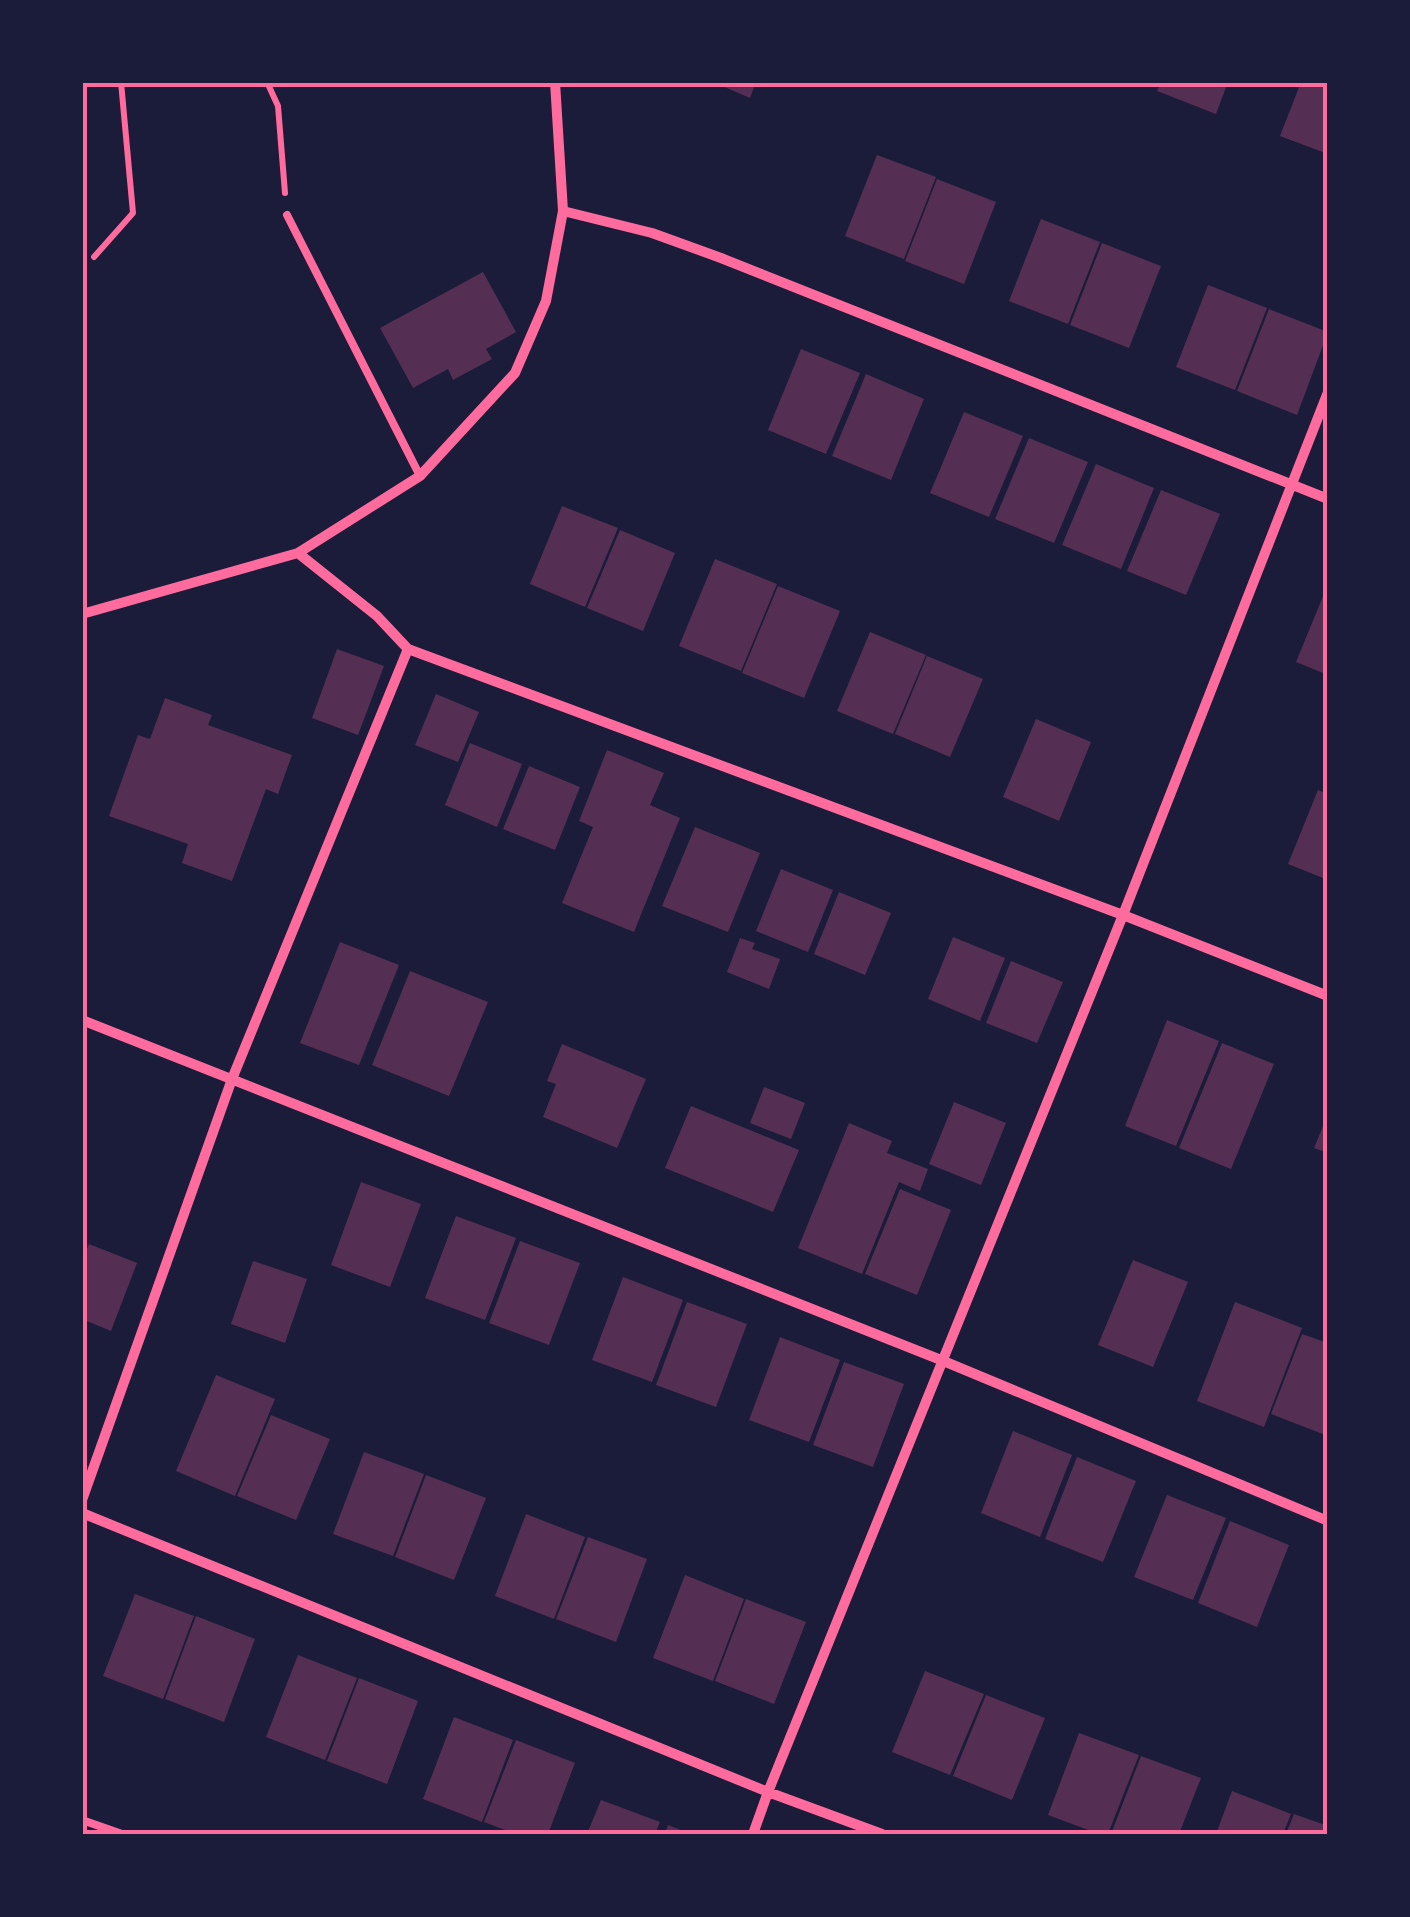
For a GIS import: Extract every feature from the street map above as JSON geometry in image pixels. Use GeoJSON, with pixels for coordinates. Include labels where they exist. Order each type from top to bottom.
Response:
{"type":"FeatureCollection","features":[{"type":"Feature","properties":{"kind":"street"},"geometry":{"type":"LineString","coordinates":[[82,614],[298,553],[420,476],[515,373],[546,301],[563,211],[555,82]]}},
{"type":"Feature","properties":{"kind":"street"},"geometry":{"type":"LineString","coordinates":[[563,211],[652,233],[721,258],[1328,498]]}},
{"type":"Feature","properties":{"kind":"street"},"geometry":{"type":"LineString","coordinates":[[754,1834],[1328,392]]}},
{"type":"Feature","properties":{"kind":"street"},"geometry":{"type":"LineString","coordinates":[[298,553],[378,616],[408,648],[1123,915],[1328,996]]}},
{"type":"Feature","properties":{"kind":"street"},"geometry":{"type":"LineString","coordinates":[[82,1500],[232,1079],[408,648]]}},
{"type":"Feature","properties":{"kind":"street"},"geometry":{"type":"LineString","coordinates":[[82,1020],[941,1360],[1328,1522]]}},
{"type":"Feature","properties":{"kind":"street"},"geometry":{"type":"LineString","coordinates":[[82,1514],[768,1792],[882,1834]]}},
{"type":"Feature","properties":{"kind":"lane"},"geometry":{"type":"LineString","coordinates":[[287,215],[420,476]]}},
{"type":"Feature","properties":{"kind":"lane"},"geometry":{"type":"LineString","coordinates":[[82,1820],[122,1834]]}},
{"type":"Feature","properties":{"kind":"path"},"geometry":{"type":"LineString","coordinates":[[94,256],[133,213],[121,82]]}},
{"type":"Feature","properties":{"kind":"path"},"geometry":{"type":"LineString","coordinates":[[266,82],[278,106],[287,215]]}},
{"type":"Feature","properties":{"kind":"building"},"geometry":{"type":"Polygon","coordinates":[[[713,82],[756,82],[750,98],[713,82]]]}},
{"type":"Feature","properties":{"kind":"building"},"geometry":{"type":"Polygon","coordinates":[[[1161,82],[1228,82],[1216,114],[1157,91],[1161,82]]]}},
{"type":"Feature","properties":{"kind":"building"},"geometry":{"type":"Polygon","coordinates":[[[1301,82],[1328,82],[1328,154],[1280,136],[1301,82]]]}},
{"type":"Feature","properties":{"kind":"building"},"geometry":{"type":"Polygon","coordinates":[[[877,155],[936,177],[904,259],[845,236],[877,155]]]}},
{"type":"Feature","properties":{"kind":"building"},"geometry":{"type":"Polygon","coordinates":[[[937,179],[996,202],[964,284],[905,261],[937,179]]]}},
{"type":"Feature","properties":{"kind":"building"},"geometry":{"type":"Polygon","coordinates":[[[1041,219],[1100,242],[1068,324],[1009,301],[1041,219]]]}},
{"type":"Feature","properties":{"kind":"building"},"geometry":{"type":"Polygon","coordinates":[[[1102,243],[1161,266],[1129,348],[1070,325],[1102,243]]]}},
{"type":"Feature","properties":{"kind":"building"},"geometry":{"type":"Polygon","coordinates":[[[483,272],[516,332],[486,349],[492,359],[453,380],[448,369],[413,388],[380,328],[483,272]]]}},
{"type":"Feature","properties":{"kind":"building"},"geometry":{"type":"Polygon","coordinates":[[[1208,285],[1267,308],[1235,390],[1176,367],[1208,285]]]}},
{"type":"Feature","properties":{"kind":"building"},"geometry":{"type":"Polygon","coordinates":[[[1269,309],[1328,332],[1297,415],[1237,391],[1269,309]]]}},
{"type":"Feature","properties":{"kind":"building"},"geometry":{"type":"Polygon","coordinates":[[[801,349],[860,373],[826,454],[768,430],[801,349]]]}},
{"type":"Feature","properties":{"kind":"building"},"geometry":{"type":"Polygon","coordinates":[[[866,374],[924,399],[891,480],[832,456],[866,374]]]}},
{"type":"Feature","properties":{"kind":"building"},"geometry":{"type":"Polygon","coordinates":[[[964,412],[1023,436],[989,517],[930,493],[964,412]]]}},
{"type":"Feature","properties":{"kind":"building"},"geometry":{"type":"Polygon","coordinates":[[[1029,438],[1088,462],[1054,543],[995,519],[1029,438]]]}},
{"type":"Feature","properties":{"kind":"building"},"geometry":{"type":"Polygon","coordinates":[[[1096,464],[1154,488],[1121,569],[1062,545],[1096,464]]]}},
{"type":"Feature","properties":{"kind":"building"},"geometry":{"type":"Polygon","coordinates":[[[1161,490],[1220,514],[1186,595],[1127,571],[1161,490]]]}},
{"type":"Feature","properties":{"kind":"building"},"geometry":{"type":"Polygon","coordinates":[[[562,506],[618,528],[585,607],[530,584],[562,506]]]}},
{"type":"Feature","properties":{"kind":"building"},"geometry":{"type":"Polygon","coordinates":[[[620,530],[675,553],[643,631],[587,608],[620,530]]]}},
{"type":"Feature","properties":{"kind":"building"},"geometry":{"type":"Polygon","coordinates":[[[715,559],[777,584],[741,671],[679,646],[715,559]]]}},
{"type":"Feature","properties":{"kind":"building"},"geometry":{"type":"Polygon","coordinates":[[[1328,584],[1328,675],[1296,662],[1328,584]]]}},
{"type":"Feature","properties":{"kind":"building"},"geometry":{"type":"Polygon","coordinates":[[[778,586],[840,611],[804,698],[742,673],[778,586]]]}},
{"type":"Feature","properties":{"kind":"building"},"geometry":{"type":"Polygon","coordinates":[[[870,632],[926,655],[893,734],[837,711],[870,632]]]}},
{"type":"Feature","properties":{"kind":"building"},"geometry":{"type":"Polygon","coordinates":[[[337,649],[384,666],[358,735],[312,718],[337,649]]]}},
{"type":"Feature","properties":{"kind":"building"},"geometry":{"type":"Polygon","coordinates":[[[927,656],[983,679],[950,757],[895,734],[927,656]]]}},
{"type":"Feature","properties":{"kind":"building"},"geometry":{"type":"Polygon","coordinates":[[[436,694],[479,712],[458,762],[415,745],[436,694]]]}},
{"type":"Feature","properties":{"kind":"building"},"geometry":{"type":"Polygon","coordinates":[[[165,698],[212,715],[208,725],[292,755],[278,794],[266,789],[232,881],[182,863],[188,844],[109,816],[138,735],[150,739],[165,698]]]}},
{"type":"Feature","properties":{"kind":"building"},"geometry":{"type":"Polygon","coordinates":[[[1036,719],[1091,742],[1059,821],[1003,797],[1036,719]]]}},
{"type":"Feature","properties":{"kind":"building"},"geometry":{"type":"Polygon","coordinates":[[[470,743],[522,764],[497,827],[445,805],[470,743]]]}},
{"type":"Feature","properties":{"kind":"building"},"geometry":{"type":"Polygon","coordinates":[[[607,750],[664,773],[650,805],[680,818],[634,932],[562,903],[593,827],[579,821],[607,750]]]}},
{"type":"Feature","properties":{"kind":"building"},"geometry":{"type":"Polygon","coordinates":[[[529,766],[580,787],[555,850],[503,829],[529,766]]]}},
{"type":"Feature","properties":{"kind":"building"},"geometry":{"type":"Polygon","coordinates":[[[1318,790],[1328,794],[1328,880],[1288,864],[1318,790]]]}},
{"type":"Feature","properties":{"kind":"building"},"geometry":{"type":"Polygon","coordinates":[[[695,827],[760,853],[728,932],[662,906],[695,827]]]}},
{"type":"Feature","properties":{"kind":"building"},"geometry":{"type":"Polygon","coordinates":[[[781,869],[833,890],[808,952],[756,931],[781,869]]]}},
{"type":"Feature","properties":{"kind":"building"},"geometry":{"type":"Polygon","coordinates":[[[839,892],[891,913],[865,975],[814,954],[839,892]]]}},
{"type":"Feature","properties":{"kind":"building"},"geometry":{"type":"Polygon","coordinates":[[[953,937],[1005,958],[980,1021],[928,999],[953,937]]]}},
{"type":"Feature","properties":{"kind":"building"},"geometry":{"type":"Polygon","coordinates":[[[740,938],[755,943],[752,949],[780,959],[769,989],[727,972],[740,938]]]}},
{"type":"Feature","properties":{"kind":"building"},"geometry":{"type":"Polygon","coordinates":[[[340,942],[399,965],[359,1065],[300,1043],[340,942]]]}},
{"type":"Feature","properties":{"kind":"building"},"geometry":{"type":"Polygon","coordinates":[[[1011,961],[1063,982],[1037,1043],[986,1023],[1011,961]]]}},
{"type":"Feature","properties":{"kind":"building"},"geometry":{"type":"Polygon","coordinates":[[[410,971],[488,1002],[449,1096],[372,1065],[410,971]]]}},
{"type":"Feature","properties":{"kind":"building"},"geometry":{"type":"Polygon","coordinates":[[[1167,1020],[1219,1041],[1176,1146],[1125,1126],[1167,1020]]]}},
{"type":"Feature","properties":{"kind":"building"},"geometry":{"type":"Polygon","coordinates":[[[1222,1043],[1274,1064],[1231,1169],[1179,1148],[1222,1043]]]}},
{"type":"Feature","properties":{"kind":"building"},"geometry":{"type":"Polygon","coordinates":[[[562,1044],[646,1079],[617,1148],[543,1117],[556,1084],[547,1081],[562,1044]]]}},
{"type":"Feature","properties":{"kind":"building"},"geometry":{"type":"Polygon","coordinates":[[[764,1087],[805,1103],[791,1139],[750,1123],[764,1087]]]}},
{"type":"Feature","properties":{"kind":"building"},"geometry":{"type":"Polygon","coordinates":[[[954,1102],[1006,1123],[981,1185],[929,1164],[954,1102]]]}},
{"type":"Feature","properties":{"kind":"building"},"geometry":{"type":"Polygon","coordinates":[[[691,1106],[799,1150],[773,1212],[665,1168],[691,1106]]]}},
{"type":"Feature","properties":{"kind":"building"},"geometry":{"type":"Polygon","coordinates":[[[1328,1114],[1328,1153],[1314,1148],[1328,1114]]]}},
{"type":"Feature","properties":{"kind":"building"},"geometry":{"type":"Polygon","coordinates":[[[849,1123],[892,1141],[887,1153],[928,1169],[920,1191],[899,1182],[862,1274],[798,1248],[849,1123]]]}},
{"type":"Feature","properties":{"kind":"building"},"geometry":{"type":"Polygon","coordinates":[[[361,1182],[421,1204],[390,1287],[331,1265],[361,1182]]]}},
{"type":"Feature","properties":{"kind":"building"},"geometry":{"type":"Polygon","coordinates":[[[900,1189],[951,1210],[917,1295],[865,1274],[900,1189]]]}},
{"type":"Feature","properties":{"kind":"building"},"geometry":{"type":"Polygon","coordinates":[[[456,1216],[516,1238],[485,1320],[425,1298],[456,1216]]]}},
{"type":"Feature","properties":{"kind":"building"},"geometry":{"type":"Polygon","coordinates":[[[520,1241],[580,1263],[549,1345],[489,1323],[520,1241]]]}},
{"type":"Feature","properties":{"kind":"building"},"geometry":{"type":"Polygon","coordinates":[[[89,1244],[137,1263],[111,1331],[82,1319],[82,1261],[89,1244]]]}},
{"type":"Feature","properties":{"kind":"building"},"geometry":{"type":"Polygon","coordinates":[[[1133,1260],[1188,1282],[1153,1367],[1098,1345],[1133,1260]]]}},
{"type":"Feature","properties":{"kind":"building"},"geometry":{"type":"Polygon","coordinates":[[[253,1261],[307,1279],[285,1343],[231,1324],[253,1261]]]}},
{"type":"Feature","properties":{"kind":"building"},"geometry":{"type":"Polygon","coordinates":[[[623,1277],[683,1300],[652,1382],[592,1360],[623,1277]]]}},
{"type":"Feature","properties":{"kind":"building"},"geometry":{"type":"Polygon","coordinates":[[[687,1302],[747,1324],[716,1407],[656,1385],[687,1302]]]}},
{"type":"Feature","properties":{"kind":"building"},"geometry":{"type":"Polygon","coordinates":[[[1235,1302],[1302,1328],[1264,1427],[1197,1401],[1235,1302]]]}},
{"type":"Feature","properties":{"kind":"building"},"geometry":{"type":"Polygon","coordinates":[[[1302,1334],[1328,1343],[1328,1436],[1271,1414],[1302,1334]]]}},
{"type":"Feature","properties":{"kind":"building"},"geometry":{"type":"Polygon","coordinates":[[[780,1337],[840,1360],[809,1442],[749,1420],[780,1337]]]}},
{"type":"Feature","properties":{"kind":"building"},"geometry":{"type":"Polygon","coordinates":[[[844,1362],[904,1384],[873,1467],[813,1445],[844,1362]]]}},
{"type":"Feature","properties":{"kind":"building"},"geometry":{"type":"Polygon","coordinates":[[[216,1375],[275,1399],[235,1496],[176,1471],[216,1375]]]}},
{"type":"Feature","properties":{"kind":"building"},"geometry":{"type":"Polygon","coordinates":[[[271,1415],[330,1439],[296,1520],[237,1496],[271,1415]]]}},
{"type":"Feature","properties":{"kind":"building"},"geometry":{"type":"Polygon","coordinates":[[[1013,1431],[1072,1455],[1040,1537],[981,1513],[1013,1431]]]}},
{"type":"Feature","properties":{"kind":"building"},"geometry":{"type":"Polygon","coordinates":[[[364,1452],[424,1474],[393,1556],[333,1534],[364,1452]]]}},
{"type":"Feature","properties":{"kind":"building"},"geometry":{"type":"Polygon","coordinates":[[[1077,1457],[1136,1481],[1103,1562],[1045,1539],[1077,1457]]]}},
{"type":"Feature","properties":{"kind":"building"},"geometry":{"type":"Polygon","coordinates":[[[426,1475],[486,1498],[454,1580],[395,1557],[426,1475]]]}},
{"type":"Feature","properties":{"kind":"building"},"geometry":{"type":"Polygon","coordinates":[[[1167,1495],[1226,1518],[1193,1600],[1134,1577],[1167,1495]]]}},
{"type":"Feature","properties":{"kind":"building"},"geometry":{"type":"Polygon","coordinates":[[[526,1514],[585,1537],[554,1619],[495,1596],[526,1514]]]}},
{"type":"Feature","properties":{"kind":"building"},"geometry":{"type":"Polygon","coordinates":[[[1230,1521],[1289,1545],[1257,1627],[1198,1603],[1230,1521]]]}},
{"type":"Feature","properties":{"kind":"building"},"geometry":{"type":"Polygon","coordinates":[[[588,1537],[647,1559],[616,1642],[556,1619],[588,1537]]]}},
{"type":"Feature","properties":{"kind":"building"},"geometry":{"type":"Polygon","coordinates":[[[685,1575],[744,1599],[713,1681],[653,1658],[685,1575]]]}},
{"type":"Feature","properties":{"kind":"building"},"geometry":{"type":"Polygon","coordinates":[[[135,1594],[194,1616],[163,1699],[103,1676],[135,1594]]]}},
{"type":"Feature","properties":{"kind":"building"},"geometry":{"type":"Polygon","coordinates":[[[746,1599],[806,1622],[774,1704],[715,1681],[746,1599]]]}},
{"type":"Feature","properties":{"kind":"building"},"geometry":{"type":"Polygon","coordinates":[[[196,1616],[255,1639],[224,1722],[165,1699],[196,1616]]]}},
{"type":"Feature","properties":{"kind":"building"},"geometry":{"type":"Polygon","coordinates":[[[298,1655],[357,1678],[325,1760],[266,1737],[298,1655]]]}},
{"type":"Feature","properties":{"kind":"building"},"geometry":{"type":"Polygon","coordinates":[[[925,1671],[984,1694],[950,1775],[892,1752],[925,1671]]]}},
{"type":"Feature","properties":{"kind":"building"},"geometry":{"type":"Polygon","coordinates":[[[359,1678],[418,1701],[387,1784],[327,1761],[359,1678]]]}},
{"type":"Feature","properties":{"kind":"building"},"geometry":{"type":"Polygon","coordinates":[[[986,1695],[1045,1718],[1012,1800],[953,1776],[986,1695]]]}},
{"type":"Feature","properties":{"kind":"building"},"geometry":{"type":"Polygon","coordinates":[[[454,1717],[513,1740],[482,1822],[423,1799],[454,1717]]]}},
{"type":"Feature","properties":{"kind":"building"},"geometry":{"type":"Polygon","coordinates":[[[1079,1733],[1139,1755],[1108,1834],[1048,1815],[1079,1733]]]}},
{"type":"Feature","properties":{"kind":"building"},"geometry":{"type":"Polygon","coordinates":[[[516,1740],[575,1763],[548,1834],[516,1834],[484,1822],[516,1740]]]}},
{"type":"Feature","properties":{"kind":"building"},"geometry":{"type":"Polygon","coordinates":[[[1141,1756],[1201,1778],[1179,1834],[1111,1834],[1141,1756]]]}},
{"type":"Feature","properties":{"kind":"building"},"geometry":{"type":"Polygon","coordinates":[[[1232,1791],[1291,1814],[1283,1834],[1216,1834],[1232,1791]]]}},
{"type":"Feature","properties":{"kind":"building"},"geometry":{"type":"Polygon","coordinates":[[[601,1800],[660,1822],[655,1834],[587,1834],[601,1800]]]}},
{"type":"Feature","properties":{"kind":"building"},"geometry":{"type":"Polygon","coordinates":[[[1294,1814],[1328,1826],[1328,1834],[1286,1834],[1294,1814]]]}},
{"type":"Feature","properties":{"kind":"building"},"geometry":{"type":"Polygon","coordinates":[[[668,1825],[691,1834],[665,1834],[668,1825]]]}}]}
